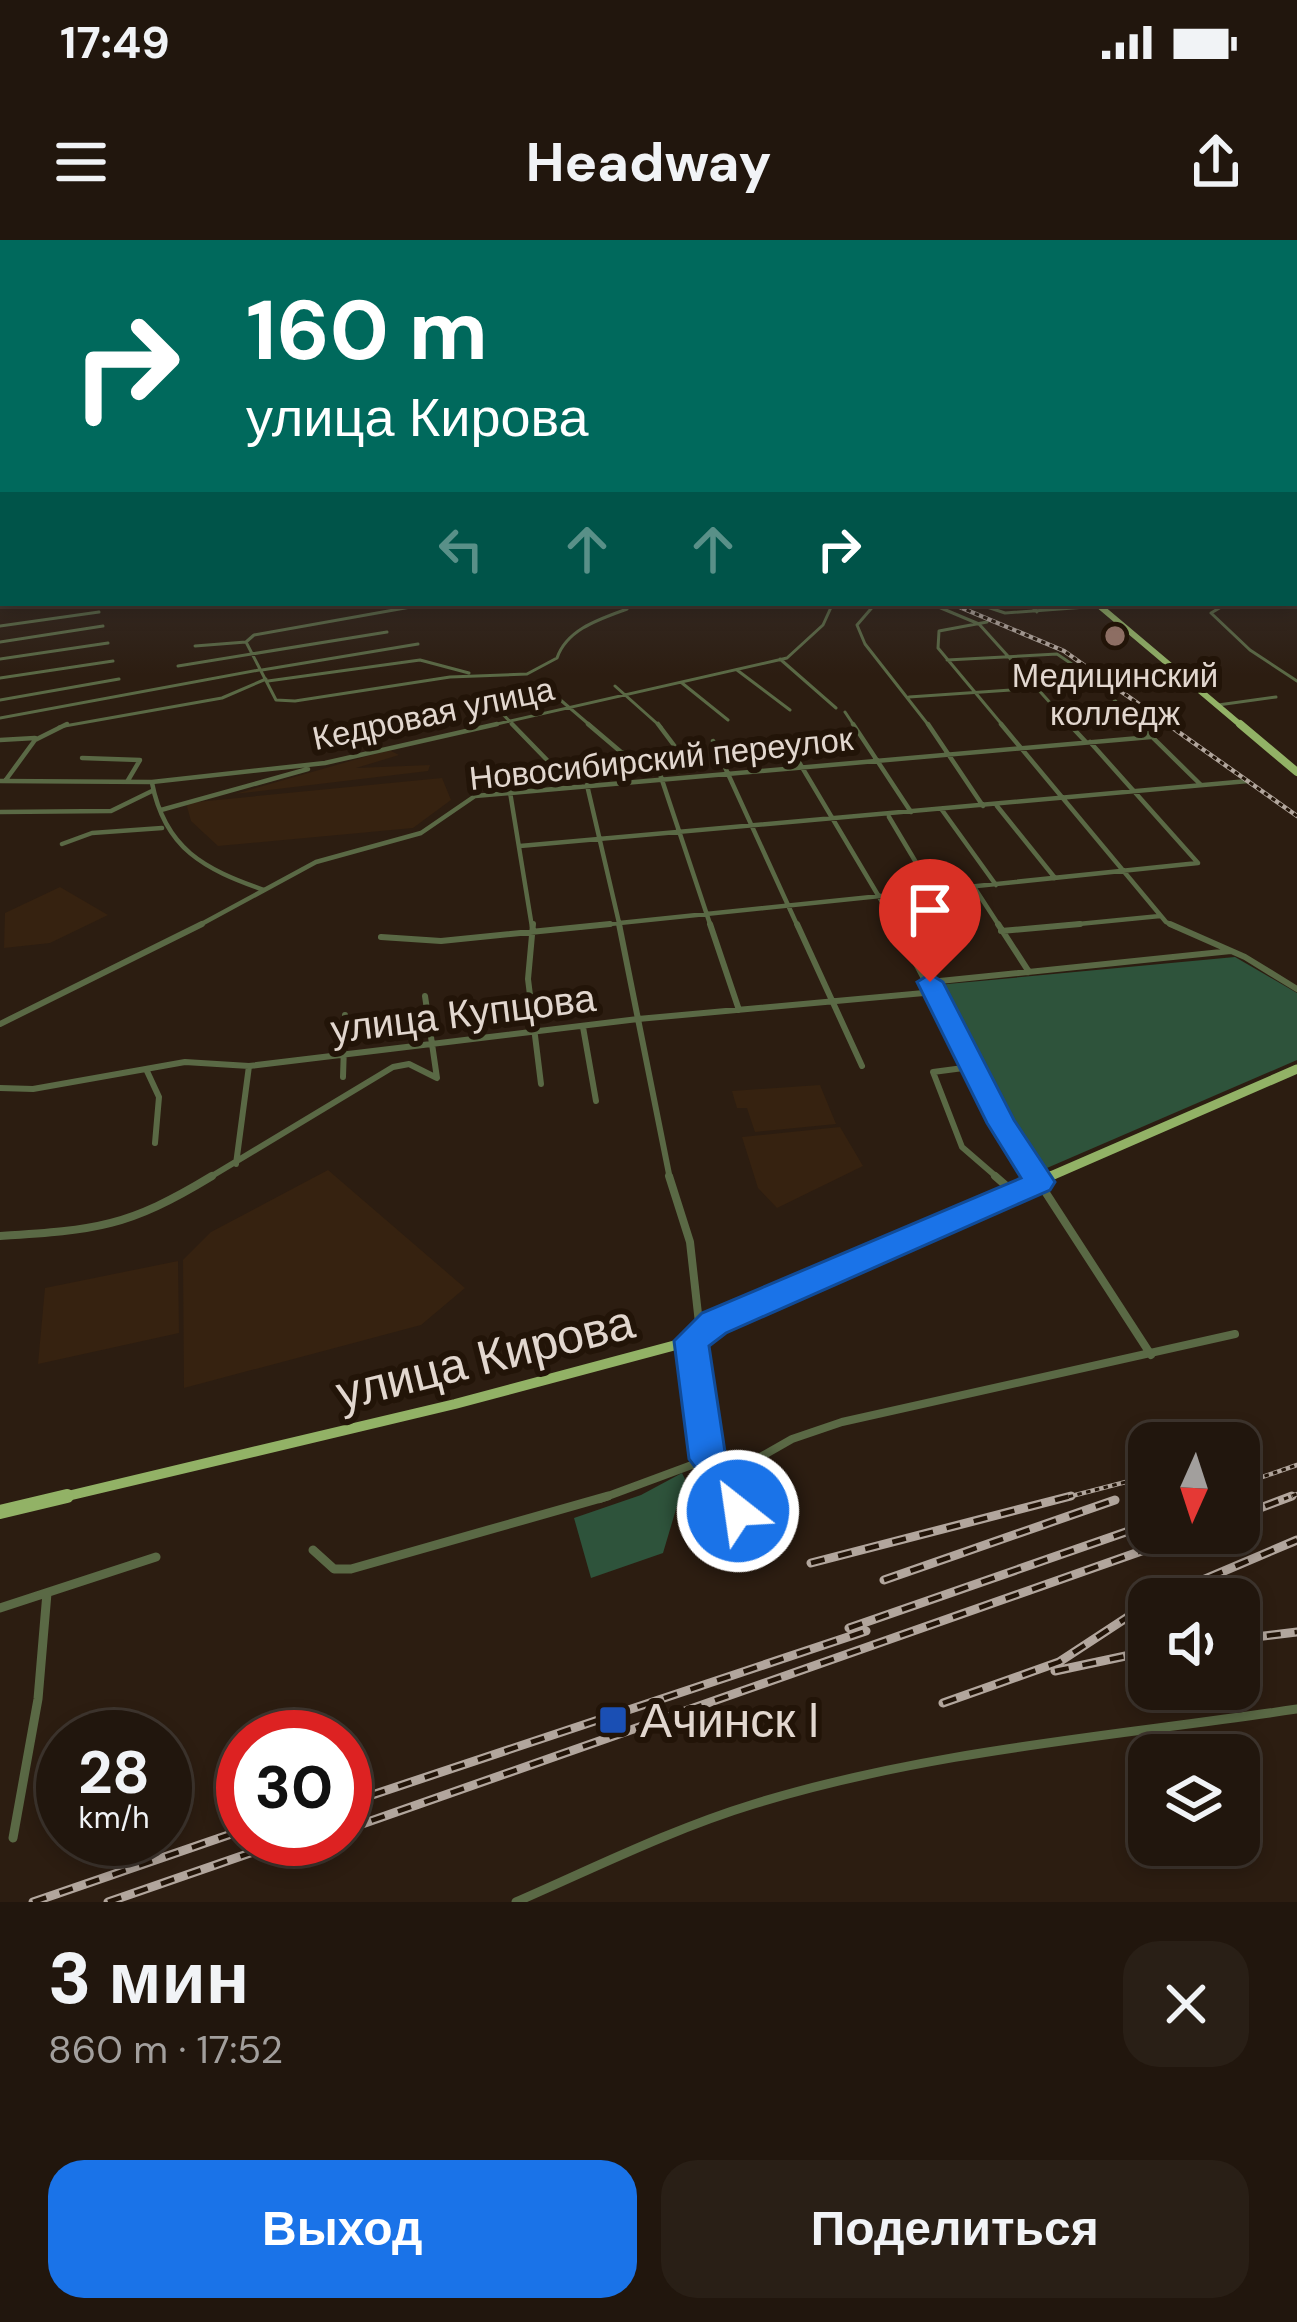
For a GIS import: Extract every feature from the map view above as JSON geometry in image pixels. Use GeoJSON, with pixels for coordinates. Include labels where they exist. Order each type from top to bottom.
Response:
{"type":"FeatureCollection","features":[{"type":"Feature","properties":{"kind":"main road"},"geometry":{"type":"LineString","coordinates":[[1099,606],[1297,772]]}},
{"type":"Feature","properties":{"kind":"main road","name":"улица Кирова"},"geometry":{"type":"LineString","coordinates":[[0,1511],[432,1409],[695,1338],[714,1323],[1297,1069]]}},
{"type":"Feature","properties":{"kind":"street"},"geometry":{"type":"LineString","coordinates":[[195,646],[246,642],[254,635],[416,606]]}},
{"type":"Feature","properties":{"kind":"street"},"geometry":{"type":"LineString","coordinates":[[246,642],[280,702],[472,675],[536,671],[557,658],[558,650],[586,624],[630,606]]}},
{"type":"Feature","properties":{"kind":"street","name":"Кедровая улица"},"geometry":{"type":"LineString","coordinates":[[4,782],[152,782],[317,764],[780,659],[807,643],[828,619],[832,606]]}},
{"type":"Feature","properties":{"kind":"street"},"geometry":{"type":"LineString","coordinates":[[873,606],[857,625],[865,644],[909,697],[983,806]]}},
{"type":"Feature","properties":{"kind":"street"},"geometry":{"type":"LineString","coordinates":[[381,938],[436,942],[1198,862],[979,624],[936,606]]}},
{"type":"Feature","properties":{"kind":"street"},"geometry":{"type":"LineString","coordinates":[[981,606],[990,611],[1037,612],[1089,606]]}},
{"type":"Feature","properties":{"kind":"street"},"geometry":{"type":"LineString","coordinates":[[1032,606],[1037,612]]}},
{"type":"Feature","properties":{"kind":"street"},"geometry":{"type":"LineString","coordinates":[[1223,606],[1211,613],[1250,650],[1297,681]]}},
{"type":"Feature","properties":{"kind":"street"},"geometry":{"type":"LineString","coordinates":[[627,609],[633,615]]}},
{"type":"Feature","properties":{"kind":"street"},"geometry":{"type":"LineString","coordinates":[[0,626],[99,612]]}},
{"type":"Feature","properties":{"kind":"street"},"geometry":{"type":"LineString","coordinates":[[987,622],[939,631],[938,648],[1160,916],[1297,988]]}},
{"type":"Feature","properties":{"kind":"street"},"geometry":{"type":"LineString","coordinates":[[0,642],[104,626]]}},
{"type":"Feature","properties":{"kind":"street"},"geometry":{"type":"LineString","coordinates":[[178,666],[387,632]]}},
{"type":"Feature","properties":{"kind":"street"},"geometry":{"type":"LineString","coordinates":[[0,659],[108,643]]}},
{"type":"Feature","properties":{"kind":"street"},"geometry":{"type":"LineString","coordinates":[[0,718],[418,644]]}},
{"type":"Feature","properties":{"kind":"street"},"geometry":{"type":"LineString","coordinates":[[947,660],[1052,653],[1097,684],[1201,785]]}},
{"type":"Feature","properties":{"kind":"street"},"geometry":{"type":"LineString","coordinates":[[4,782],[35,739],[51,729],[135,709],[246,691],[267,680],[306,681],[429,658],[472,675]]}},
{"type":"Feature","properties":{"kind":"street"},"geometry":{"type":"LineString","coordinates":[[780,659],[836,708]]}},
{"type":"Feature","properties":{"kind":"street"},"geometry":{"type":"LineString","coordinates":[[0,678],[113,661]]}},
{"type":"Feature","properties":{"kind":"street"},"geometry":{"type":"LineString","coordinates":[[737,670],[790,710]]}},
{"type":"Feature","properties":{"kind":"street"},"geometry":{"type":"LineString","coordinates":[[0,700],[119,680]]}},
{"type":"Feature","properties":{"kind":"street"},"geometry":{"type":"LineString","coordinates":[[682,682],[728,720]]}},
{"type":"Feature","properties":{"kind":"street"},"geometry":{"type":"LineString","coordinates":[[909,697],[1097,684]]}},
{"type":"Feature","properties":{"kind":"street"},"geometry":{"type":"LineString","coordinates":[[615,686],[674,740],[676,748]]}},
{"type":"Feature","properties":{"kind":"street"},"geometry":{"type":"LineString","coordinates":[[550,692],[621,752],[657,765],[739,1010]]}},
{"type":"Feature","properties":{"kind":"street"},"geometry":{"type":"LineString","coordinates":[[1215,705],[1276,697]]}},
{"type":"Feature","properties":{"kind":"street"},"geometry":{"type":"LineString","coordinates":[[498,709],[548,760]]}},
{"type":"Feature","properties":{"kind":"street"},"geometry":{"type":"LineString","coordinates":[[845,712],[911,812]]}},
{"type":"Feature","properties":{"kind":"street","name":"Новосибирский переулок"},"geometry":{"type":"LineString","coordinates":[[0,1024],[317,860],[421,833],[442,810],[460,801],[510,791],[1151,737]]}},
{"type":"Feature","properties":{"kind":"street"},"geometry":{"type":"LineString","coordinates":[[0,740],[35,739]]}},
{"type":"Feature","properties":{"kind":"street"},"geometry":{"type":"LineString","coordinates":[[713,741],[862,1066]]}},
{"type":"Feature","properties":{"kind":"street"},"geometry":{"type":"LineString","coordinates":[[787,742],[838,820],[1040,1182],[1151,1355]]}},
{"type":"Feature","properties":{"kind":"street"},"geometry":{"type":"LineString","coordinates":[[82,758],[140,760],[127,782]]}},
{"type":"Feature","properties":{"kind":"street"},"geometry":{"type":"LineString","coordinates":[[161,809],[317,764]]}},
{"type":"Feature","properties":{"kind":"street"},"geometry":{"type":"LineString","coordinates":[[520,846],[1248,781]]}},
{"type":"Feature","properties":{"kind":"street"},"geometry":{"type":"LineString","coordinates":[[152,782],[162,828],[195,865],[264,890]]}},
{"type":"Feature","properties":{"kind":"street"},"geometry":{"type":"LineString","coordinates":[[587,785],[661,1148],[690,1242],[708,1459],[691,1511],[715,1526],[738,1511],[731,1486],[708,1459]]}},
{"type":"Feature","properties":{"kind":"street"},"geometry":{"type":"LineString","coordinates":[[0,812],[119,809],[152,791]]}},
{"type":"Feature","properties":{"kind":"street"},"geometry":{"type":"LineString","coordinates":[[510,791],[534,931],[529,980],[541,1084]]}},
{"type":"Feature","properties":{"kind":"street"},"geometry":{"type":"LineString","coordinates":[[997,806],[1055,878]]}},
{"type":"Feature","properties":{"kind":"street"},"geometry":{"type":"LineString","coordinates":[[941,810],[996,885]]}},
{"type":"Feature","properties":{"kind":"street"},"geometry":{"type":"LineString","coordinates":[[889,815],[933,891]]}},
{"type":"Feature","properties":{"kind":"street"},"geometry":{"type":"LineString","coordinates":[[62,844],[92,833],[162,828]]}},
{"type":"Feature","properties":{"kind":"street"},"geometry":{"type":"LineString","coordinates":[[974,887],[1029,972]]}},
{"type":"Feature","properties":{"kind":"street"},"geometry":{"type":"LineString","coordinates":[[1001,932],[1160,916]]}},
{"type":"Feature","properties":{"kind":"street"},"geometry":{"type":"LineString","coordinates":[[930,982],[1234,951]]}},
{"type":"Feature","properties":{"kind":"street","name":"улица Купцова"},"geometry":{"type":"LineString","coordinates":[[0,1088],[33,1090],[185,1062],[249,1066],[638,1019],[692,1018],[935,992]]}},
{"type":"Feature","properties":{"kind":"street"},"geometry":{"type":"LineString","coordinates":[[0,1236],[78,1232],[126,1223],[236,1163],[393,1067],[409,1064],[437,1078],[425,996]]}},
{"type":"Feature","properties":{"kind":"street"},"geometry":{"type":"LineString","coordinates":[[343,1077],[345,1015]]}},
{"type":"Feature","properties":{"kind":"street"},"geometry":{"type":"LineString","coordinates":[[582,1026],[596,1101]]}},
{"type":"Feature","properties":{"kind":"street"},"geometry":{"type":"LineString","coordinates":[[236,1163],[249,1066]]}},
{"type":"Feature","properties":{"kind":"street"},"geometry":{"type":"LineString","coordinates":[[972,1067],[933,1072],[962,1147],[1014,1192]]}},
{"type":"Feature","properties":{"kind":"street"},"geometry":{"type":"LineString","coordinates":[[142,1068],[150,1072],[159,1097],[155,1143]]}},
{"type":"Feature","properties":{"kind":"street"},"geometry":{"type":"LineString","coordinates":[[313,1550],[334,1569],[351,1569],[590,1503],[708,1459],[748,1464],[792,1439],[842,1422],[1131,1353],[1151,1355],[1235,1334]]}},
{"type":"Feature","properties":{"kind":"street"},"geometry":{"type":"LineString","coordinates":[[696,1486],[713,1479],[731,1486]]}},
{"type":"Feature","properties":{"kind":"street"},"geometry":{"type":"LineString","coordinates":[[0,1608],[156,1557]]}},
{"type":"Feature","properties":{"kind":"street"},"geometry":{"type":"LineString","coordinates":[[13,1838],[38,1699],[46,1593]]}},
{"type":"Feature","properties":{"kind":"street"},"geometry":{"type":"LineString","coordinates":[[516,1902],[674,1834],[788,1795],[974,1756],[1297,1709]]}},
{"type":"Feature","properties":{"kind":"shaded area"},"geometry":{"type":"Polygon","coordinates":[[[389,750],[399,755],[356,768],[430,765],[428,771],[235,794],[389,750]]]}},
{"type":"Feature","properties":{"kind":"shaded area"},"geometry":{"type":"Polygon","coordinates":[[[442,778],[451,800],[413,828],[218,846],[191,821],[186,803],[442,778]]]}},
{"type":"Feature","properties":{"kind":"shaded area"},"geometry":{"type":"Polygon","coordinates":[[[60,887],[108,915],[50,943],[4,948],[5,913],[60,887]]]}},
{"type":"Feature","properties":{"kind":"shaded area"},"geometry":{"type":"Polygon","coordinates":[[[820,1085],[836,1124],[755,1132],[747,1108],[737,1108],[732,1091],[820,1085]]]}},
{"type":"Feature","properties":{"kind":"shaded area"},"geometry":{"type":"Polygon","coordinates":[[[840,1127],[863,1166],[777,1208],[758,1188],[742,1137],[840,1127]]]}},
{"type":"Feature","properties":{"kind":"shaded area"},"geometry":{"type":"Polygon","coordinates":[[[328,1170],[465,1288],[421,1325],[184,1388],[183,1260],[211,1232],[328,1170]]]}},
{"type":"Feature","properties":{"kind":"shaded area"},"geometry":{"type":"Polygon","coordinates":[[[178,1261],[179,1333],[38,1364],[45,1288],[178,1261]]]}},
{"type":"Feature","properties":{"kind":"green space"},"geometry":{"type":"Polygon","coordinates":[[[1235,957],[1297,993],[1297,1060],[1040,1171],[937,985],[1235,957]]]}},
{"type":"Feature","properties":{"kind":"green space"},"geometry":{"type":"Polygon","coordinates":[[[682,1473],[685,1479],[663,1553],[591,1578],[574,1518],[641,1495],[682,1473]]]}},
{"type":"Feature","properties":{"kind":"railway"},"geometry":{"type":"LineString","coordinates":[[957,606],[1064,651],[1297,816]]}},
{"type":"Feature","properties":{"kind":"railway"},"geometry":{"type":"LineString","coordinates":[[1260,1478],[1297,1465]]}},
{"type":"Feature","properties":{"kind":"railway"},"geometry":{"type":"LineString","coordinates":[[1060,1499],[1128,1481]]}},
{"type":"Feature","properties":{"kind":"railway"},"geometry":{"type":"LineString","coordinates":[[1284,1499],[1297,1494]]}},
{"type":"Feature","properties":{"kind":"railway"},"geometry":{"type":"LineString","coordinates":[[811,1563],[1071,1496]]}},
{"type":"Feature","properties":{"kind":"railway"},"geometry":{"type":"LineString","coordinates":[[1260,1508],[1292,1496]]}},
{"type":"Feature","properties":{"kind":"railway"},"geometry":{"type":"LineString","coordinates":[[884,1580],[1115,1500]]}},
{"type":"Feature","properties":{"kind":"railway"},"geometry":{"type":"LineString","coordinates":[[849,1628],[1128,1531]]}},
{"type":"Feature","properties":{"kind":"railway"},"geometry":{"type":"LineString","coordinates":[[1207,1578],[1297,1540]]}},
{"type":"Feature","properties":{"kind":"railway"},"geometry":{"type":"LineString","coordinates":[[372,1821],[1133,1554]]}},
{"type":"Feature","properties":{"kind":"railway"},"geometry":{"type":"LineString","coordinates":[[943,1703],[1059,1662],[1128,1617]]}},
{"type":"Feature","properties":{"kind":"railway"},"geometry":{"type":"LineString","coordinates":[[372,1795],[866,1631]]}},
{"type":"Feature","properties":{"kind":"railway"},"geometry":{"type":"LineString","coordinates":[[1260,1636],[1297,1632]]}},
{"type":"Feature","properties":{"kind":"railway"},"geometry":{"type":"LineString","coordinates":[[1055,1671],[1128,1655]]}},
{"type":"Feature","properties":{"kind":"railway"},"geometry":{"type":"LineString","coordinates":[[33,1902],[216,1839]]}},
{"type":"Feature","properties":{"kind":"railway"},"geometry":{"type":"LineString","coordinates":[[108,1902],[216,1865]]}},
{"type":"Feature","properties":{"kind":"place","name":"Медицинский колледж"},"geometry":{"type":"Point","coordinates":[1115,636]}},
{"type":"Feature","properties":{"kind":"place","name":"Ачинск I"},"geometry":{"type":"Point","coordinates":[613,1720]}},
{"type":"Feature","properties":{"kind":"route"},"geometry":{"type":"LineString","coordinates":[[738,1511],[737,1493],[708,1459],[699,1426],[691,1341],[714,1323],[1040,1182],[1001,1123],[930,982]]}}]}
